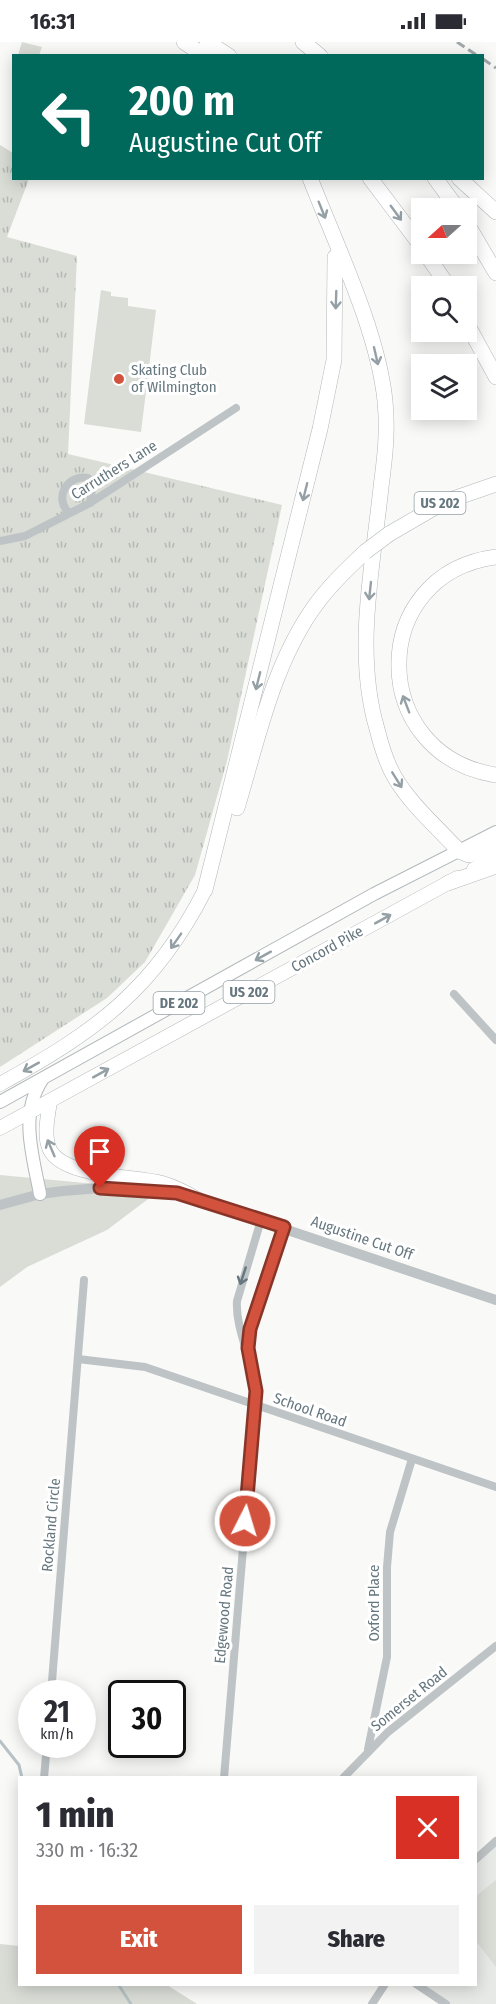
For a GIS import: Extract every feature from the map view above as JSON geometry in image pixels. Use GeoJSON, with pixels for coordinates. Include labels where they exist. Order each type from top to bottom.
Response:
{"type":"FeatureCollection","features":[{"type":"Feature","properties":{"kind":"highway"},"geometry":{"type":"LineString","coordinates":[[184,42],[202,54]]}},
{"type":"Feature","properties":{"kind":"highway"},"geometry":{"type":"LineString","coordinates":[[207,42],[226,54]]}},
{"type":"Feature","properties":{"kind":"highway"},"geometry":{"type":"LineString","coordinates":[[303,42],[318,54]]}},
{"type":"Feature","properties":{"kind":"highway"},"geometry":{"type":"LineString","coordinates":[[311,180],[376,353],[385,400],[388,445],[366,639],[369,698],[393,774],[411,800],[459,851],[469,855],[496,845]]}},
{"type":"Feature","properties":{"kind":"highway"},"geometry":{"type":"LineString","coordinates":[[371,180],[411,233]]}},
{"type":"Feature","properties":{"kind":"highway"},"geometry":{"type":"LineString","coordinates":[[436,180],[450,198]]}},
{"type":"Feature","properties":{"kind":"highway"},"geometry":{"type":"LineString","coordinates":[[461,180],[496,212]]}},
{"type":"Feature","properties":{"kind":"highway"},"geometry":{"type":"LineString","coordinates":[[477,241],[496,273]]}},
{"type":"Feature","properties":{"kind":"highway"},"geometry":{"type":"LineString","coordinates":[[205,890],[320,429],[332,372],[336,279],[335,242]]}},
{"type":"Feature","properties":{"kind":"highway"},"geometry":{"type":"LineString","coordinates":[[477,342],[496,377]]}},
{"type":"Feature","properties":{"kind":"highway","name":"US 202"},"geometry":{"type":"LineString","coordinates":[[0,1084],[78,1040],[145,981],[171,948],[205,890],[230,832],[272,693],[298,634],[326,591],[365,552],[389,534],[444,502],[496,484]]}},
{"type":"Feature","properties":{"kind":"highway"},"geometry":{"type":"LineString","coordinates":[[496,557],[459,568],[425,593],[412,611],[403,633],[398,660],[398,676],[405,705],[415,725],[431,745],[463,766],[496,775]]}},
{"type":"Feature","properties":{"kind":"highway","name":"Concord Pike"},"geometry":{"type":"LineString","coordinates":[[0,1128],[496,857]]}},
{"type":"Feature","properties":{"kind":"highway","name":"US 202"},"geometry":{"type":"LineString","coordinates":[[448,883],[496,866]]}},
{"type":"Feature","properties":{"kind":"highway"},"geometry":{"type":"LineString","coordinates":[[50,1101],[47,1139],[50,1150],[61,1163],[75,1169],[176,1187],[199,1200]]}},
{"type":"Feature","properties":{"kind":"main road","name":"Concord Pike"},"geometry":{"type":"LineString","coordinates":[[0,1102],[354,905],[496,832]]}},
{"type":"Feature","properties":{"kind":"main road"},"geometry":{"type":"LineString","coordinates":[[40,1194],[29,1127],[32,1099],[43,1079]]}},
{"type":"Feature","properties":{"kind":"street","name":"Carruthers Lane"},"geometry":{"type":"LineString","coordinates":[[0,541],[18,538],[90,502],[236,408]]}},
{"type":"Feature","properties":{"kind":"street"},"geometry":{"type":"LineString","coordinates":[[69,513],[64,507],[62,496],[68,484],[77,477],[88,478],[93,483],[90,502]]}},
{"type":"Feature","properties":{"kind":"street"},"geometry":{"type":"LineString","coordinates":[[454,994],[496,1041]]}},
{"type":"Feature","properties":{"kind":"street","name":"Augustine Cut Off"},"geometry":{"type":"LineString","coordinates":[[0,1205],[40,1194],[100,1188],[160,1190],[284,1227],[496,1300]]}},
{"type":"Feature","properties":{"kind":"street","name":"Edgewood Road"},"geometry":{"type":"LineString","coordinates":[[224,1776],[255,1377],[236,1311],[261,1220]]}},
{"type":"Feature","properties":{"kind":"street","name":"Edgewood Road"},"geometry":{"type":"LineString","coordinates":[[248,1348],[256,1306],[284,1227]]}},
{"type":"Feature","properties":{"kind":"street","name":"Rockland Circle"},"geometry":{"type":"LineString","coordinates":[[52,1680],[84,1280]]}},
{"type":"Feature","properties":{"kind":"street","name":"School Road"},"geometry":{"type":"LineString","coordinates":[[78,1359],[145,1367],[496,1487]]}},
{"type":"Feature","properties":{"kind":"street","name":"Oxford Place"},"geometry":{"type":"LineString","coordinates":[[368,1749],[387,1657],[387,1567],[390,1532],[412,1459]]}},
{"type":"Feature","properties":{"kind":"street","name":"Somerset Road"},"geometry":{"type":"LineString","coordinates":[[345,1776],[368,1749],[496,1646]]}},
{"type":"Feature","properties":{"kind":"street"},"geometry":{"type":"LineString","coordinates":[[44,1776],[46,1758]]}},
{"type":"Feature","properties":{"kind":"street"},"geometry":{"type":"LineString","coordinates":[[477,1858],[496,1841]]}},
{"type":"Feature","properties":{"kind":"street"},"geometry":{"type":"LineString","coordinates":[[372,2004],[384,1986]]}},
{"type":"Feature","properties":{"kind":"street"},"geometry":{"type":"LineString","coordinates":[[419,1986],[446,2004]]}},
{"type":"Feature","properties":{"kind":"shaded area"},"geometry":{"type":"Polygon","coordinates":[[[496,1841],[496,2004],[446,2004],[418,1986],[477,1986],[477,1858],[496,1841]]]}},
{"type":"Feature","properties":{"kind":"green space"},"geometry":{"type":"Polygon","coordinates":[[[22,42],[42,47],[39,54],[18,54],[22,42]]]}},
{"type":"Feature","properties":{"kind":"green space"},"geometry":{"type":"Polygon","coordinates":[[[0,145],[12,152],[12,180],[29,180],[7,237],[77,256],[68,454],[282,505],[227,761],[195,875],[145,962],[107,998],[0,1067],[0,145]]]}},
{"type":"Feature","properties":{"kind":"green space","name":"Skating Club of Wilmington"},"geometry":{"type":"Polygon","coordinates":[[[101,290],[111,292],[111,296],[128,298],[128,306],[156,310],[141,432],[84,424],[101,290]]]}},
{"type":"Feature","properties":{"kind":"green space"},"geometry":{"type":"Polygon","coordinates":[[[0,1175],[160,1190],[107,1230],[27,1267],[0,1287],[0,1175]]]}},
{"type":"Feature","properties":{"kind":"green space"},"geometry":{"type":"Polygon","coordinates":[[[496,1880],[496,1967],[477,1942],[477,1895],[496,1880]]]}},
{"type":"Feature","properties":{"kind":"green space"},"geometry":{"type":"Polygon","coordinates":[[[0,1944],[18,1946],[18,1986],[169,1986],[197,2004],[0,2004],[0,1944]]]}},
{"type":"Feature","properties":{"kind":"waterway"},"geometry":{"type":"LineString","coordinates":[[0,1741],[19,1765],[22,1776]]}},
{"type":"Feature","properties":{"kind":"waterway"},"geometry":{"type":"LineString","coordinates":[[119,1986],[131,2004]]}},
{"type":"Feature","properties":{"kind":"railway"},"geometry":{"type":"LineString","coordinates":[[457,42],[475,54]]}},
{"type":"Feature","properties":{"kind":"railway"},"geometry":{"type":"LineString","coordinates":[[484,60],[496,68]]}},
{"type":"Feature","properties":{"kind":"place","name":"Skating Club of Wilmington"},"geometry":{"type":"Point","coordinates":[119,379]}},
{"type":"Feature","properties":{"kind":"route"},"geometry":{"type":"LineString","coordinates":[[100,1188],[160,1190],[177,1193],[284,1227],[250,1329],[248,1348],[256,1391],[245,1521]]}}]}
